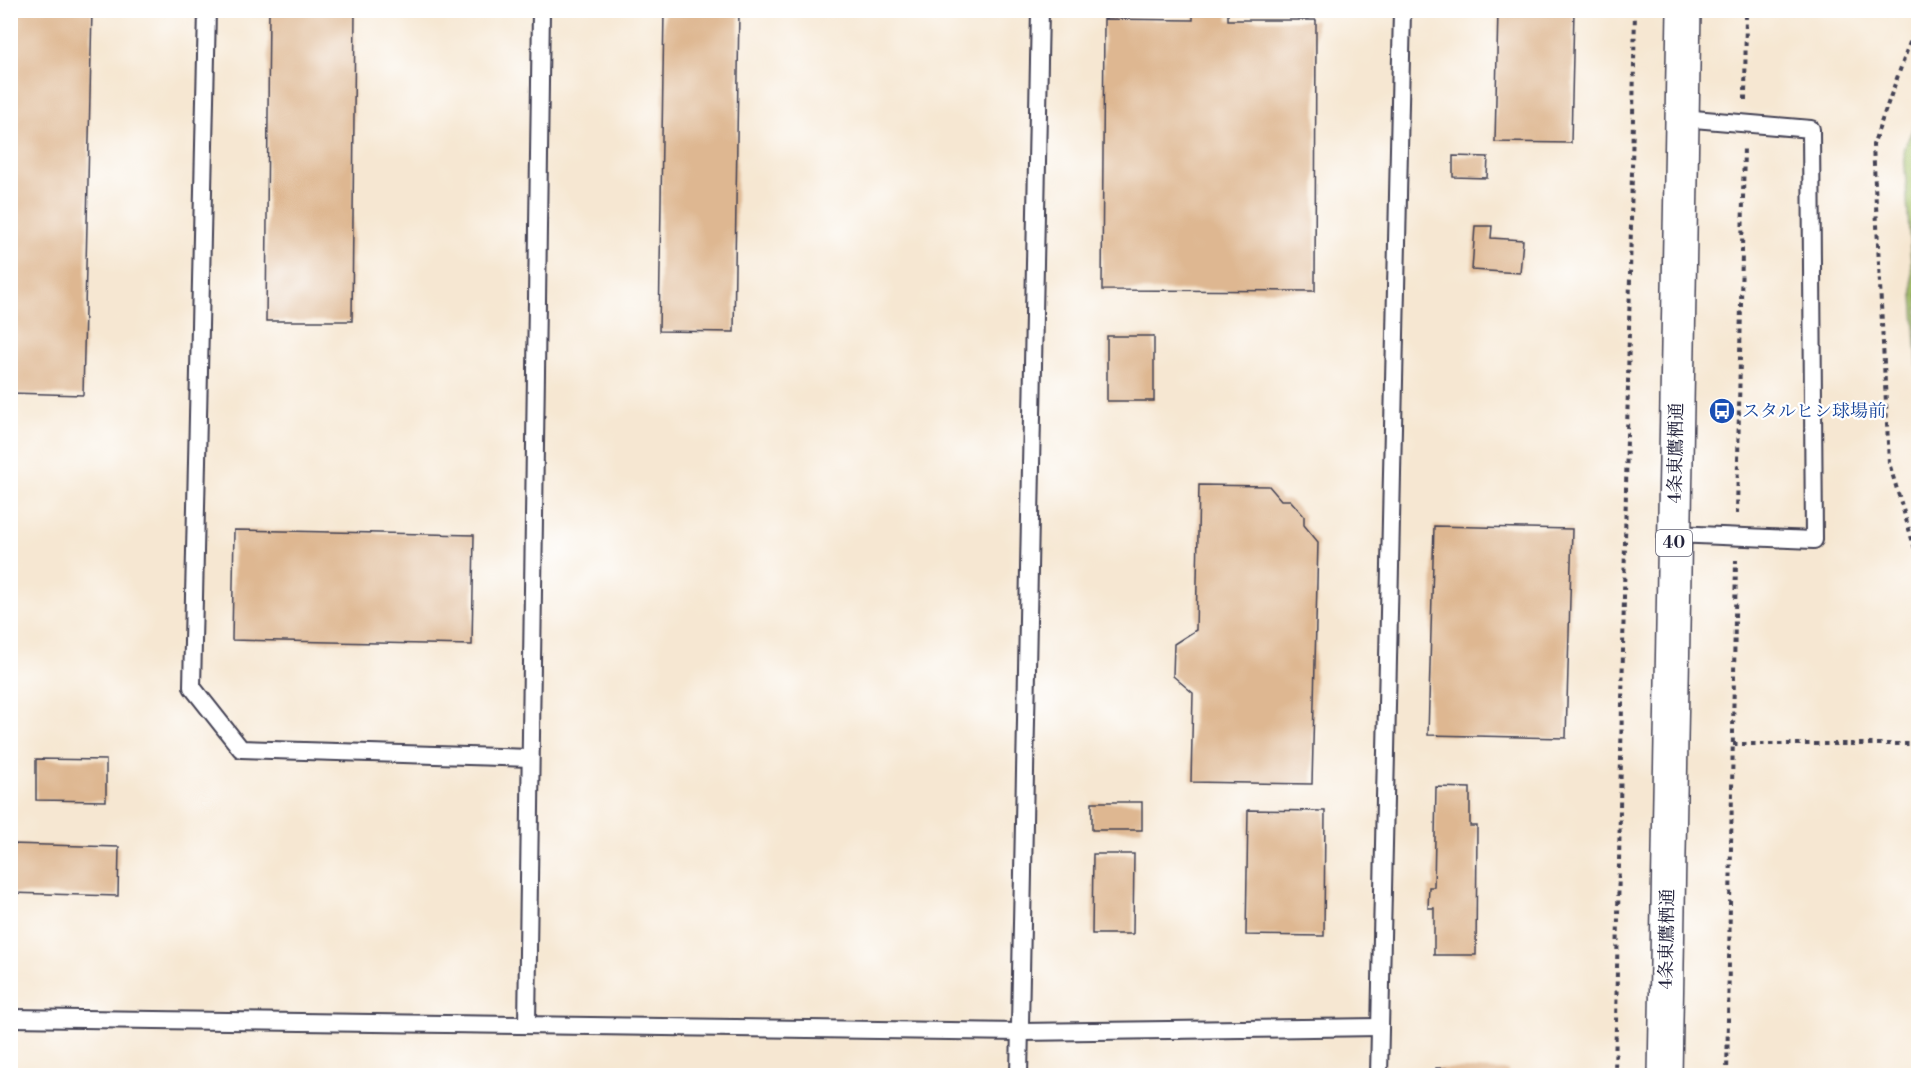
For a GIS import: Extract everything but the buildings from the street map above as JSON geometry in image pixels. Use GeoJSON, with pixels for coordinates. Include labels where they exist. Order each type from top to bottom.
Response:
{"type":"FeatureCollection","features":[{"type":"Feature","properties":{"kind":"highway","name":"4条東鷹栖通"},"geometry":{"type":"LineString","coordinates":[[1665,1076],[1684,10]]}},
{"type":"Feature","properties":{"kind":"lane"},"geometry":{"type":"LineString","coordinates":[[207,10],[192,687],[241,749],[530,758]]}},
{"type":"Feature","properties":{"kind":"lane"},"geometry":{"type":"LineString","coordinates":[[527,1025],[541,10]]}},
{"type":"Feature","properties":{"kind":"lane"},"geometry":{"type":"LineString","coordinates":[[1019,1076],[1040,10]]}},
{"type":"Feature","properties":{"kind":"lane"},"geometry":{"type":"LineString","coordinates":[[1379,1076],[1402,10]]}},
{"type":"Feature","properties":{"kind":"lane"},"geometry":{"type":"LineString","coordinates":[[1674,534],[1814,540],[1811,129],[1682,118]]}},
{"type":"Feature","properties":{"kind":"lane"},"geometry":{"type":"LineString","coordinates":[[10,1018],[1020,1032],[1380,1027]]}},
{"type":"Feature","properties":{"kind":"path"},"geometry":{"type":"LineString","coordinates":[[1615,1076],[1635,10]]}},
{"type":"Feature","properties":{"kind":"path"},"geometry":{"type":"LineString","coordinates":[[1918,26],[1914,31],[1873,145],[1889,463],[1918,559]]}},
{"type":"Feature","properties":{"kind":"path"},"geometry":{"type":"LineString","coordinates":[[1733,744],[1918,744]]}},
{"type":"Feature","properties":{"kind":"green space"},"geometry":{"type":"Polygon","coordinates":[[[1918,116],[1918,374],[1904,150],[1918,116]]]}},
{"type":"Feature","properties":{"kind":"place","name":"スタルヒン球場前"},"geometry":{"type":"Point","coordinates":[1722,411]}}]}
